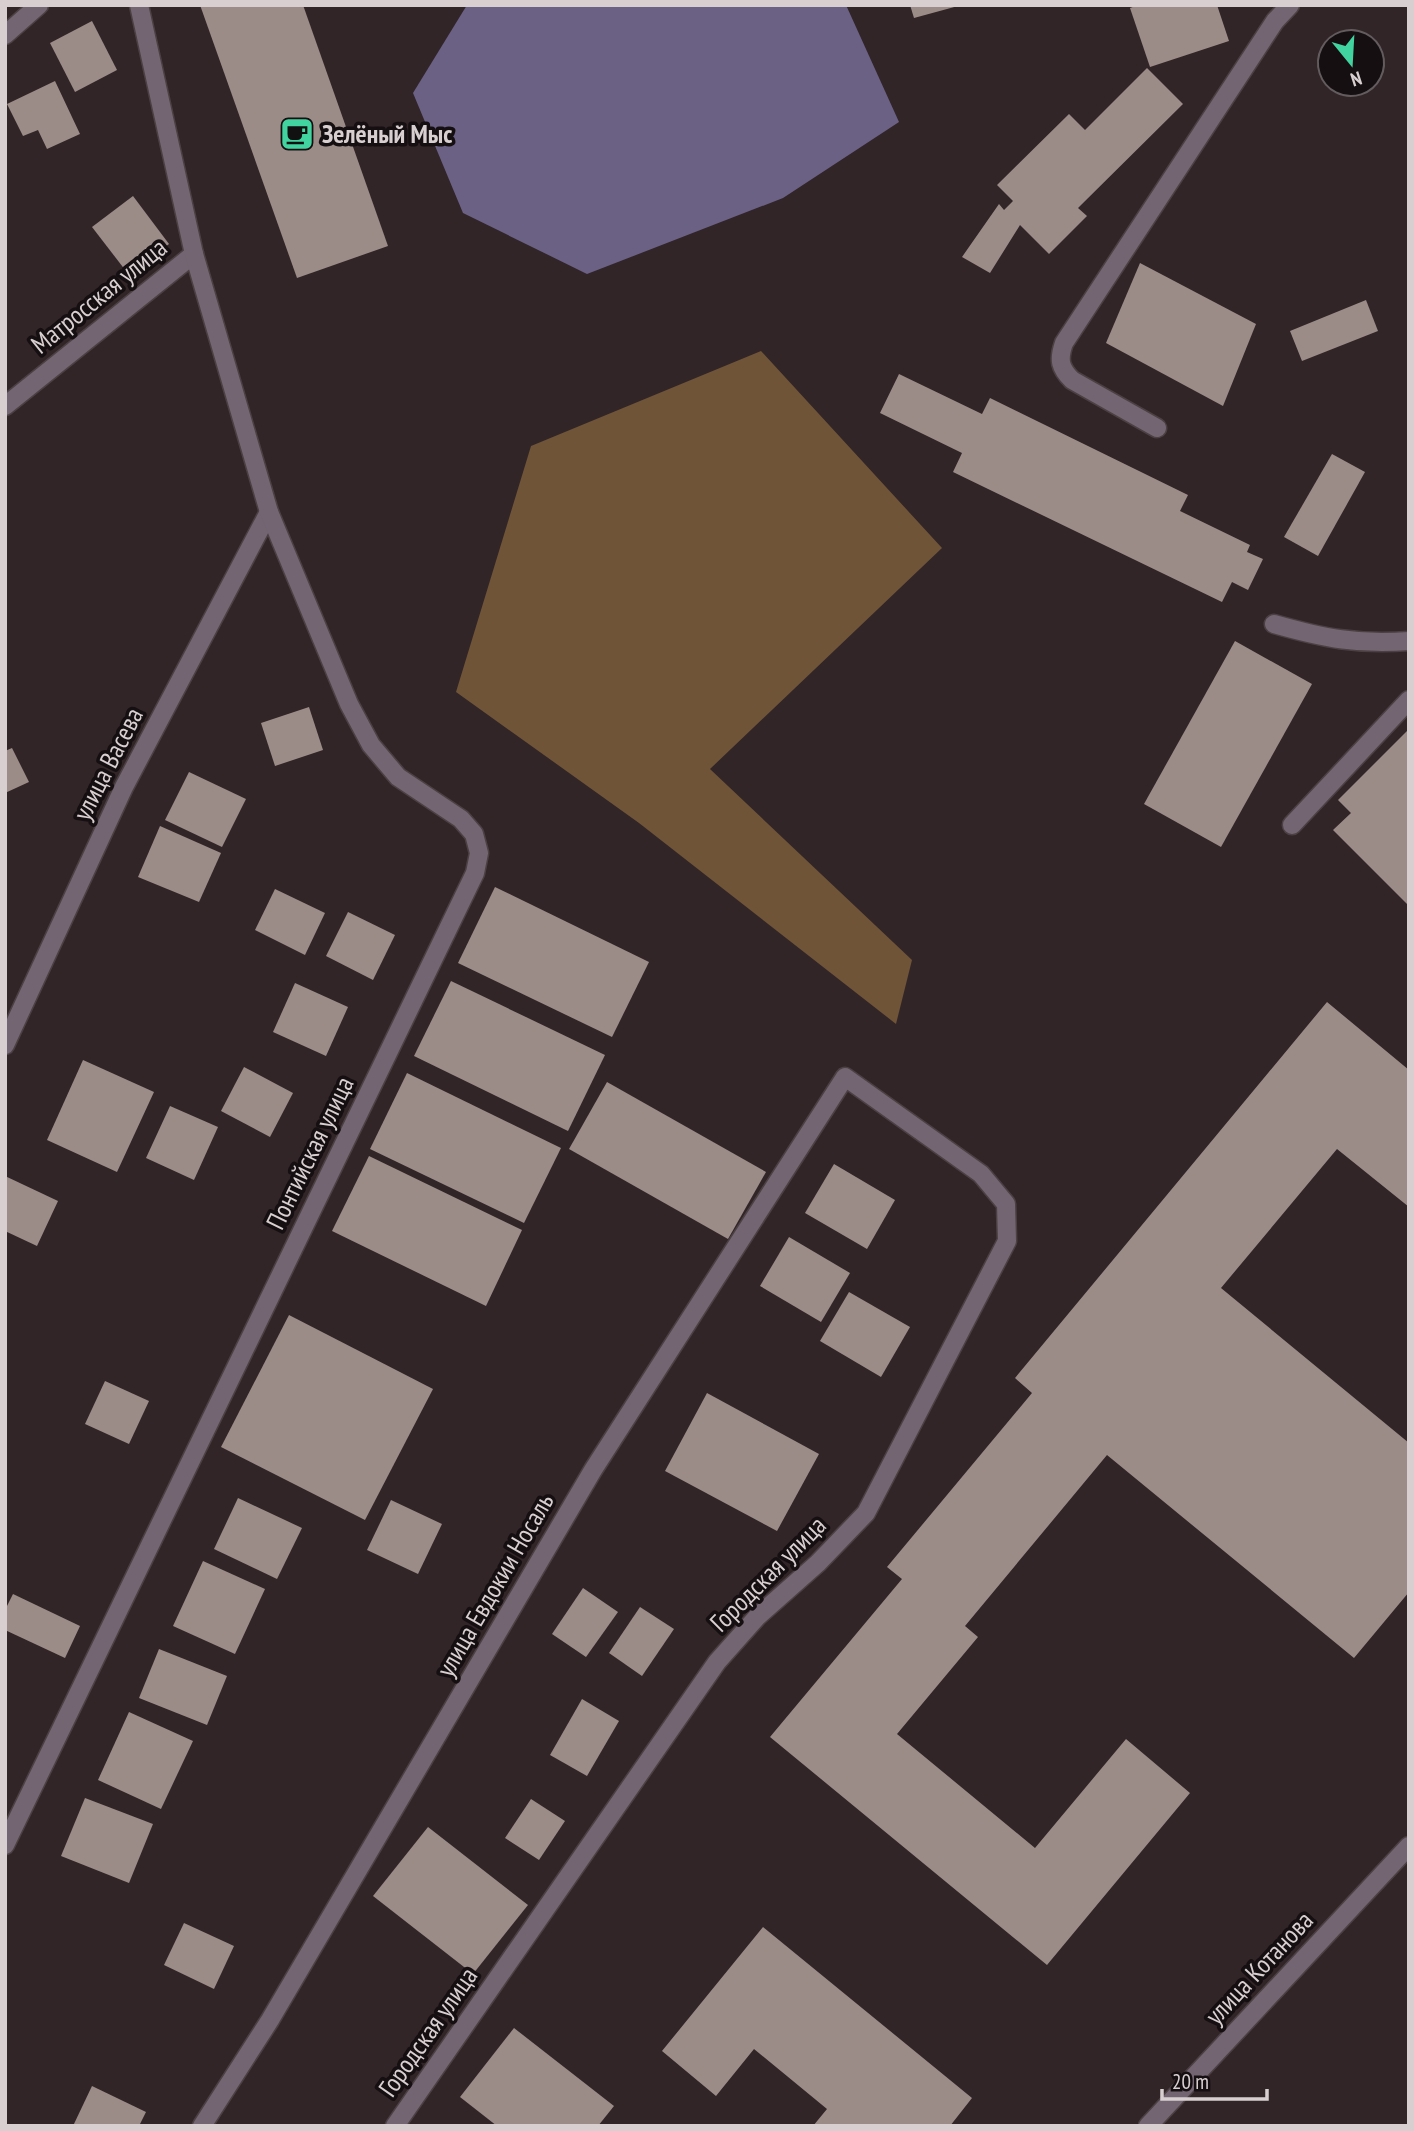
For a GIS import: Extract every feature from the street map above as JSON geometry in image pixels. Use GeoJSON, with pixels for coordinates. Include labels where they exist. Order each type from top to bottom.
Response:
{"type":"FeatureCollection","features":[{"type":"Feature","properties":{"kind":"street"},"geometry":{"type":"LineString","coordinates":[[5,35],[39,5]]}},
{"type":"Feature","properties":{"kind":"street"},"geometry":{"type":"LineString","coordinates":[[139,5],[194,254],[269,512]]}},
{"type":"Feature","properties":{"kind":"street"},"geometry":{"type":"LineString","coordinates":[[1157,428],[1072,380],[1062,370],[1059,356],[1064,344],[1252,55],[1275,21],[1290,5]]}},
{"type":"Feature","properties":{"kind":"street","name":"Матросская улица"},"geometry":{"type":"LineString","coordinates":[[5,407],[64,356],[194,254]]}},
{"type":"Feature","properties":{"kind":"street","name":"улица Васева"},"geometry":{"type":"LineString","coordinates":[[5,1045],[124,787],[269,512]]}},
{"type":"Feature","properties":{"kind":"street","name":"Понтийская улица"},"geometry":{"type":"LineString","coordinates":[[5,1844],[475,873],[479,853],[474,834],[461,819],[398,777],[372,745],[349,704],[269,512]]}},
{"type":"Feature","properties":{"kind":"street"},"geometry":{"type":"LineString","coordinates":[[1274,624],[1325,639],[1377,643],[1409,640]]}},
{"type":"Feature","properties":{"kind":"street"},"geometry":{"type":"LineString","coordinates":[[1292,825],[1409,700]]}},
{"type":"Feature","properties":{"kind":"street","name":"улица Евдокии Носаль"},"geometry":{"type":"LineString","coordinates":[[202,2126],[277,2008],[593,1470],[845,1077]]}},
{"type":"Feature","properties":{"kind":"street","name":"Городская улица"},"geometry":{"type":"LineString","coordinates":[[395,2126],[718,1662],[757,1617],[818,1563],[866,1513],[1007,1241],[1006,1204],[981,1174],[845,1077]]}},
{"type":"Feature","properties":{"kind":"street","name":"улица Котанова"},"geometry":{"type":"LineString","coordinates":[[1148,2126],[1409,1846]]}},
{"type":"Feature","properties":{"kind":"shaded area"},"geometry":{"type":"Polygon","coordinates":[[[467,5],[846,5],[899,122],[783,198],[587,274],[463,213],[413,93],[467,5]]]}},
{"type":"Feature","properties":{"kind":"shaded area"},"geometry":{"type":"Polygon","coordinates":[[[761,351],[942,548],[710,769],[912,960],[896,1024],[639,823],[456,692],[531,446],[761,351]]]}},
{"type":"Feature","properties":{"kind":"building"},"geometry":{"type":"Polygon","coordinates":[[[200,5],[303,5],[388,246],[297,278],[200,5]]]}},
{"type":"Feature","properties":{"kind":"building"},"geometry":{"type":"Polygon","coordinates":[[[910,5],[958,5],[958,6],[914,18],[910,5]]]}},
{"type":"Feature","properties":{"kind":"building"},"geometry":{"type":"Polygon","coordinates":[[[1138,5],[1217,5],[1229,41],[1150,67],[1130,8],[1138,5]]]}},
{"type":"Feature","properties":{"kind":"building"},"geometry":{"type":"Polygon","coordinates":[[[92,21],[117,70],[75,92],[50,43],[92,21]]]}},
{"type":"Feature","properties":{"kind":"building"},"geometry":{"type":"Polygon","coordinates":[[[1147,68],[1183,104],[1078,208],[1087,216],[1049,254],[1020,225],[990,273],[962,257],[999,204],[1004,210],[1013,201],[997,185],[1069,114],[1085,130],[1147,68]]]}},
{"type":"Feature","properties":{"kind":"building"},"geometry":{"type":"Polygon","coordinates":[[[55,81],[80,134],[47,149],[38,130],[23,136],[7,104],[55,81]]]}},
{"type":"Feature","properties":{"kind":"building"},"geometry":{"type":"Polygon","coordinates":[[[133,196],[169,244],[129,275],[92,227],[133,196]]]}},
{"type":"Feature","properties":{"kind":"building"},"geometry":{"type":"Polygon","coordinates":[[[1140,263],[1256,324],[1223,406],[1106,343],[1140,263]]]}},
{"type":"Feature","properties":{"kind":"building"},"geometry":{"type":"Polygon","coordinates":[[[1366,300],[1378,331],[1302,361],[1290,331],[1366,300]]]}},
{"type":"Feature","properties":{"kind":"building"},"geometry":{"type":"Polygon","coordinates":[[[899,374],[982,414],[990,398],[1188,495],[1180,511],[1250,545],[1247,552],[1263,559],[1248,590],[1232,582],[1222,602],[953,472],[962,453],[880,413],[899,374]]]}},
{"type":"Feature","properties":{"kind":"building"},"geometry":{"type":"Polygon","coordinates":[[[1332,454],[1365,472],[1318,556],[1284,537],[1332,454]]]}},
{"type":"Feature","properties":{"kind":"building"},"geometry":{"type":"Polygon","coordinates":[[[1235,641],[1312,684],[1221,847],[1144,804],[1235,641]]]}},
{"type":"Feature","properties":{"kind":"building"},"geometry":{"type":"Polygon","coordinates":[[[309,707],[323,750],[275,766],[261,723],[309,707]]]}},
{"type":"Feature","properties":{"kind":"building"},"geometry":{"type":"Polygon","coordinates":[[[1409,729],[1409,906],[1333,830],[1351,813],[1338,800],[1409,729]]]}},
{"type":"Feature","properties":{"kind":"building"},"geometry":{"type":"Polygon","coordinates":[[[12,748],[29,782],[5,793],[5,751],[12,748]]]}},
{"type":"Feature","properties":{"kind":"building"},"geometry":{"type":"Polygon","coordinates":[[[189,772],[246,799],[222,847],[165,820],[189,772]]]}},
{"type":"Feature","properties":{"kind":"building"},"geometry":{"type":"Polygon","coordinates":[[[160,826],[221,853],[199,902],[138,877],[160,826]]]}},
{"type":"Feature","properties":{"kind":"building"},"geometry":{"type":"Polygon","coordinates":[[[495,887],[649,962],[612,1037],[458,963],[495,887]]]}},
{"type":"Feature","properties":{"kind":"building"},"geometry":{"type":"Polygon","coordinates":[[[275,889],[325,913],[305,955],[255,930],[275,889]]]}},
{"type":"Feature","properties":{"kind":"building"},"geometry":{"type":"Polygon","coordinates":[[[348,912],[395,935],[373,980],[326,956],[348,912]]]}},
{"type":"Feature","properties":{"kind":"building"},"geometry":{"type":"Polygon","coordinates":[[[451,981],[605,1055],[568,1131],[414,1056],[451,981]]]}},
{"type":"Feature","properties":{"kind":"building"},"geometry":{"type":"Polygon","coordinates":[[[295,983],[348,1007],[326,1056],[273,1032],[295,983]]]}},
{"type":"Feature","properties":{"kind":"building"},"geometry":{"type":"Polygon","coordinates":[[[1327,1002],[1409,1070],[1409,1207],[1337,1149],[1221,1288],[1409,1443],[1409,1592],[1354,1658],[1107,1455],[965,1626],[978,1637],[897,1734],[1035,1848],[1126,1739],[1190,1793],[1047,1965],[770,1737],[902,1579],[887,1567],[1032,1393],[1015,1378],[1327,1002]]]}},
{"type":"Feature","properties":{"kind":"building"},"geometry":{"type":"Polygon","coordinates":[[[83,1060],[154,1092],[117,1172],[47,1140],[83,1060]]]}},
{"type":"Feature","properties":{"kind":"building"},"geometry":{"type":"Polygon","coordinates":[[[244,1067],[293,1093],[270,1137],[221,1111],[244,1067]]]}},
{"type":"Feature","properties":{"kind":"building"},"geometry":{"type":"Polygon","coordinates":[[[407,1073],[561,1148],[524,1223],[370,1149],[407,1073]]]}},
{"type":"Feature","properties":{"kind":"building"},"geometry":{"type":"Polygon","coordinates":[[[607,1082],[766,1172],[728,1239],[569,1149],[607,1082]]]}},
{"type":"Feature","properties":{"kind":"building"},"geometry":{"type":"Polygon","coordinates":[[[170,1106],[218,1127],[194,1180],[146,1158],[170,1106]]]}},
{"type":"Feature","properties":{"kind":"building"},"geometry":{"type":"Polygon","coordinates":[[[369,1156],[522,1230],[486,1306],[332,1231],[369,1156]]]}},
{"type":"Feature","properties":{"kind":"building"},"geometry":{"type":"Polygon","coordinates":[[[834,1164],[895,1200],[867,1249],[805,1213],[834,1164]]]}},
{"type":"Feature","properties":{"kind":"building"},"geometry":{"type":"Polygon","coordinates":[[[5,1176],[58,1201],[37,1246],[5,1231],[5,1176]]]}},
{"type":"Feature","properties":{"kind":"building"},"geometry":{"type":"Polygon","coordinates":[[[789,1237],[850,1273],[821,1322],[760,1286],[789,1237]]]}},
{"type":"Feature","properties":{"kind":"building"},"geometry":{"type":"Polygon","coordinates":[[[849,1292],[910,1327],[881,1377],[820,1341],[849,1292]]]}},
{"type":"Feature","properties":{"kind":"building"},"geometry":{"type":"Polygon","coordinates":[[[289,1315],[433,1389],[365,1520],[221,1447],[289,1315]]]}},
{"type":"Feature","properties":{"kind":"building"},"geometry":{"type":"Polygon","coordinates":[[[105,1381],[149,1401],[129,1444],[85,1424],[105,1381]]]}},
{"type":"Feature","properties":{"kind":"building"},"geometry":{"type":"Polygon","coordinates":[[[707,1393],[819,1454],[777,1531],[665,1471],[707,1393]]]}},
{"type":"Feature","properties":{"kind":"building"},"geometry":{"type":"Polygon","coordinates":[[[238,1498],[302,1528],[277,1579],[214,1549],[238,1498]]]}},
{"type":"Feature","properties":{"kind":"building"},"geometry":{"type":"Polygon","coordinates":[[[391,1500],[442,1524],[418,1574],[367,1550],[391,1500]]]}},
{"type":"Feature","properties":{"kind":"building"},"geometry":{"type":"Polygon","coordinates":[[[203,1561],[265,1589],[235,1654],[173,1626],[203,1561]]]}},
{"type":"Feature","properties":{"kind":"building"},"geometry":{"type":"Polygon","coordinates":[[[583,1588],[618,1612],[586,1657],[552,1634],[583,1588]]]}},
{"type":"Feature","properties":{"kind":"building"},"geometry":{"type":"Polygon","coordinates":[[[13,1594],[80,1626],[65,1658],[5,1630],[5,1610],[13,1594]]]}},
{"type":"Feature","properties":{"kind":"building"},"geometry":{"type":"Polygon","coordinates":[[[640,1607],[674,1629],[642,1676],[609,1653],[640,1607]]]}},
{"type":"Feature","properties":{"kind":"building"},"geometry":{"type":"Polygon","coordinates":[[[159,1649],[227,1676],[207,1725],[139,1698],[159,1649]]]}},
{"type":"Feature","properties":{"kind":"building"},"geometry":{"type":"Polygon","coordinates":[[[582,1699],[619,1721],[587,1776],[550,1755],[582,1699]]]}},
{"type":"Feature","properties":{"kind":"building"},"geometry":{"type":"Polygon","coordinates":[[[129,1712],[193,1741],[161,1809],[98,1780],[129,1712]]]}},
{"type":"Feature","properties":{"kind":"building"},"geometry":{"type":"Polygon","coordinates":[[[85,1798],[153,1824],[129,1883],[61,1856],[85,1798]]]}},
{"type":"Feature","properties":{"kind":"building"},"geometry":{"type":"Polygon","coordinates":[[[531,1799],[565,1821],[539,1860],[505,1838],[531,1799]]]}},
{"type":"Feature","properties":{"kind":"building"},"geometry":{"type":"Polygon","coordinates":[[[428,1827],[528,1905],[473,1974],[373,1896],[428,1827]]]}},
{"type":"Feature","properties":{"kind":"building"},"geometry":{"type":"Polygon","coordinates":[[[184,1923],[234,1946],[214,1989],[164,1965],[184,1923]]]}},
{"type":"Feature","properties":{"kind":"building"},"geometry":{"type":"Polygon","coordinates":[[[763,1927],[972,2098],[950,2126],[813,2126],[827,2109],[754,2049],[716,2096],[662,2051],[763,1927]]]}},
{"type":"Feature","properties":{"kind":"building"},"geometry":{"type":"Polygon","coordinates":[[[514,2028],[614,2106],[598,2126],[497,2126],[460,2097],[514,2028]]]}},
{"type":"Feature","properties":{"kind":"building"},"geometry":{"type":"Polygon","coordinates":[[[92,2086],[146,2112],[139,2126],[73,2126],[92,2086]]]}},
{"type":"Feature","properties":{"kind":"place","name":"Зелёный Мыс"},"geometry":{"type":"Point","coordinates":[297,134]}}]}
